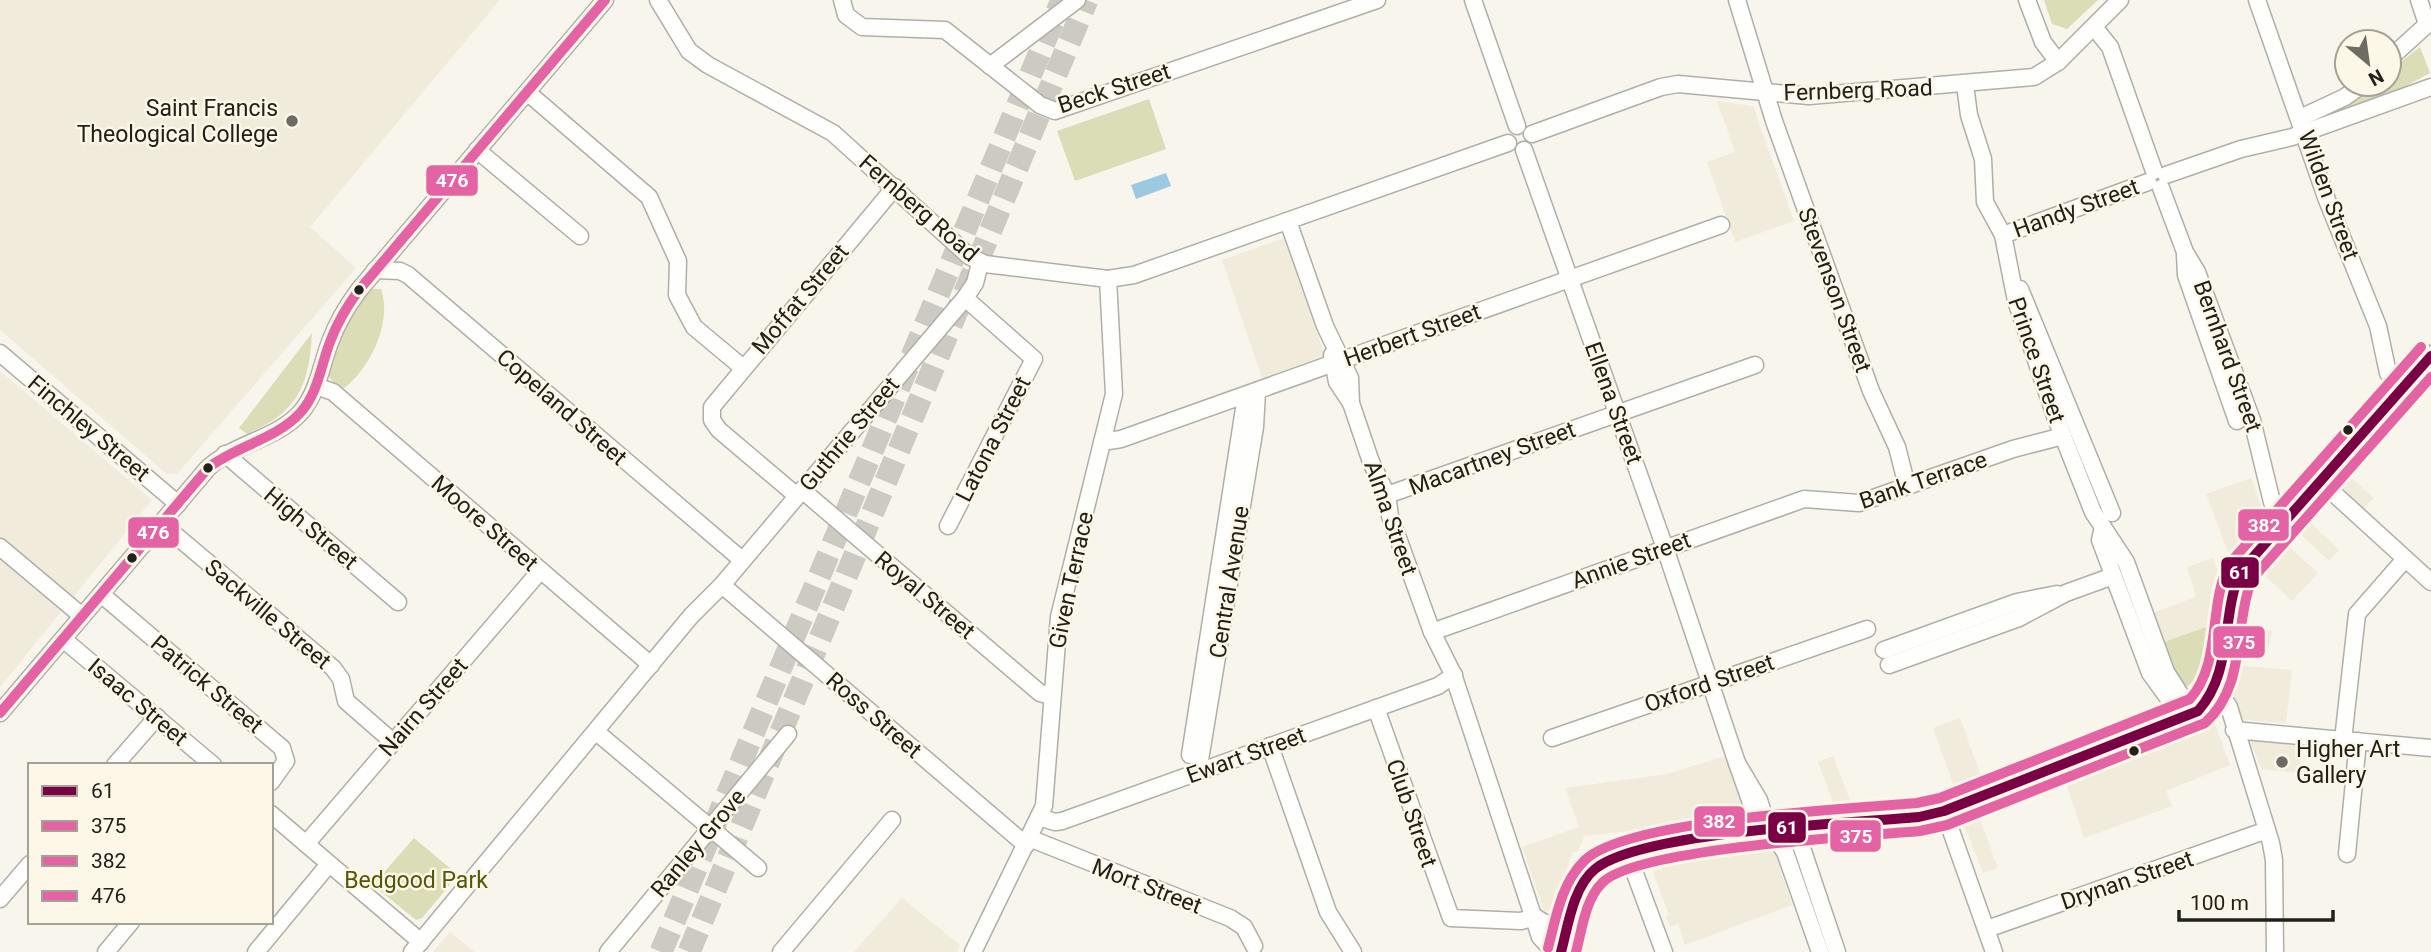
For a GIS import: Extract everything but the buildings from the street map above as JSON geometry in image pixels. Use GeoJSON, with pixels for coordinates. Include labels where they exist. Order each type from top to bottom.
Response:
{"type":"FeatureCollection","features":[{"type":"Feature","properties":{"kind":"main road"},"geometry":{"type":"LineString","coordinates":[[1561,952],[1580,892],[1591,874],[1609,859],[1627,852],[1765,833],[1919,817],[1944,811],[2191,705],[2223,664],[2222,655],[2235,581],[2290,513],[2431,356]]}},
{"type":"Feature","properties":{"kind":"street"},"geometry":{"type":"LineString","coordinates":[[0,713],[208,468],[225,454],[292,421],[304,408],[316,386],[342,315],[375,270],[605,0]]}},
{"type":"Feature","properties":{"kind":"street","name":"Fernberg Road"},"geometry":{"type":"LineString","coordinates":[[658,0],[690,51],[708,65],[833,133],[980,263],[1108,279],[1146,272],[1508,143]]}},
{"type":"Feature","properties":{"kind":"street","name":"Beck Street"},"geometry":{"type":"LineString","coordinates":[[842,0],[846,15],[852,23],[869,28],[945,30],[1044,108],[1055,111],[1377,0]]}},
{"type":"Feature","properties":{"kind":"street"},"geometry":{"type":"LineString","coordinates":[[990,66],[1077,0]]}},
{"type":"Feature","properties":{"kind":"street"},"geometry":{"type":"LineString","coordinates":[[1473,0],[1517,126]]}},
{"type":"Feature","properties":{"kind":"street","name":"Stevenson Street"},"geometry":{"type":"LineString","coordinates":[[1737,0],[1867,378],[1897,447],[1907,486]]}},
{"type":"Feature","properties":{"kind":"street"},"geometry":{"type":"LineString","coordinates":[[2027,0],[2043,42],[2058,62]]}},
{"type":"Feature","properties":{"kind":"street","name":"Fernberg Road"},"geometry":{"type":"LineString","coordinates":[[1532,134],[1661,87],[1678,84],[1809,96],[2034,78],[2058,62],[2120,0]]}},
{"type":"Feature","properties":{"kind":"street","name":"Wilden Street"},"geometry":{"type":"LineString","coordinates":[[2257,0],[2303,124],[2327,200],[2380,331],[2388,373],[2402,388]]}},
{"type":"Feature","properties":{"kind":"street"},"geometry":{"type":"LineString","coordinates":[[2403,46],[2429,23],[2419,0]]}},
{"type":"Feature","properties":{"kind":"street","name":"Bernhard Street"},"geometry":{"type":"LineString","coordinates":[[2094,27],[2110,47],[2185,252],[2196,269],[2209,303],[2265,463],[2272,502],[2290,513]]}},
{"type":"Feature","properties":{"kind":"street","name":"Prince Street"},"geometry":{"type":"LineString","coordinates":[[1965,85],[1968,108],[1984,167],[1985,202],[2003,235],[2016,301],[2069,440],[2092,510],[2126,562],[2166,672],[2176,692],[2191,705]]}},
{"type":"Feature","properties":{"kind":"street"},"geometry":{"type":"LineString","coordinates":[[2303,124],[2431,87]]}},
{"type":"Feature","properties":{"kind":"street"},"geometry":{"type":"LineString","coordinates":[[527,92],[649,197],[678,261],[677,295],[694,327],[742,367]]}},
{"type":"Feature","properties":{"kind":"street"},"geometry":{"type":"LineString","coordinates":[[2303,124],[2343,98]]}},
{"type":"Feature","properties":{"kind":"street","name":"Handy Street"},"geometry":{"type":"LineString","coordinates":[[2003,235],[2303,124]]}},
{"type":"Feature","properties":{"kind":"street"},"geometry":{"type":"LineString","coordinates":[[1517,126],[1528,128],[1532,134],[1532,142],[1524,150],[1513,149],[1508,143],[1508,134],[1517,126]]}},
{"type":"Feature","properties":{"kind":"street"},"geometry":{"type":"LineString","coordinates":[[477,150],[580,236]]}},
{"type":"Feature","properties":{"kind":"street","name":"Ellena Street"},"geometry":{"type":"LineString","coordinates":[[1524,150],[1702,657],[1757,796],[1765,833]]}},
{"type":"Feature","properties":{"kind":"street","name":"Moffat Street"},"geometry":{"type":"LineString","coordinates":[[710,414],[715,400],[895,187]]}},
{"type":"Feature","properties":{"kind":"street","name":"Alma Street"},"geometry":{"type":"LineString","coordinates":[[1288,221],[1337,362],[1339,386],[1352,403],[1375,473],[1387,495],[1389,513],[1432,632],[1435,654],[1452,676],[1541,939],[1554,952]]}},
{"type":"Feature","properties":{"kind":"street","name":"Herbert Street"},"geometry":{"type":"LineString","coordinates":[[1102,442],[1121,439],[1251,394],[1721,225]]}},
{"type":"Feature","properties":{"kind":"street","name":"Bernhard Street"},"geometry":{"type":"LineString","coordinates":[[2185,252],[2186,275],[2237,421]]}},
{"type":"Feature","properties":{"kind":"street","name":"Guthrie Street"},"geometry":{"type":"LineString","coordinates":[[417,947],[650,665],[722,585],[965,298],[975,283],[980,263]]}},
{"type":"Feature","properties":{"kind":"street","name":"Prince Street"},"geometry":{"type":"LineString","coordinates":[[2008,269],[2030,309],[2070,409],[2069,440],[2112,513]]}},
{"type":"Feature","properties":{"kind":"street","name":"Copeland Street"},"geometry":{"type":"LineString","coordinates":[[375,270],[400,271],[408,275],[742,560]]}},
{"type":"Feature","properties":{"kind":"street","name":"Given Terrace"},"geometry":{"type":"LineString","coordinates":[[973,952],[1039,817],[1045,795],[1059,617],[1114,394],[1108,279]]}},
{"type":"Feature","properties":{"kind":"street","name":"Latona Street"},"geometry":{"type":"LineString","coordinates":[[948,526],[1034,359],[965,298]]}},
{"type":"Feature","properties":{"kind":"street","name":"Finchley Street"},"geometry":{"type":"LineString","coordinates":[[0,353],[178,504]]}},
{"type":"Feature","properties":{"kind":"street","name":"Macartney Street"},"geometry":{"type":"LineString","coordinates":[[1387,495],[1755,365]]}},
{"type":"Feature","properties":{"kind":"street","name":"Moore Street"},"geometry":{"type":"LineString","coordinates":[[316,386],[333,392],[650,665]]}},
{"type":"Feature","properties":{"kind":"street","name":"Central Avenue"},"geometry":{"type":"LineString","coordinates":[[1194,773],[1251,394]]}},
{"type":"Feature","properties":{"kind":"street","name":"Royal Street"},"geometry":{"type":"LineString","coordinates":[[710,414],[719,430],[1040,693],[1051,696]]}},
{"type":"Feature","properties":{"kind":"street","name":"Bank Terrace"},"geometry":{"type":"LineString","coordinates":[[1832,502],[1859,503],[2014,449],[2069,440]]}},
{"type":"Feature","properties":{"kind":"street","name":"High Street"},"geometry":{"type":"LineString","coordinates":[[225,454],[398,602]]}},
{"type":"Feature","properties":{"kind":"street"},"geometry":{"type":"LineString","coordinates":[[2319,480],[2431,582]]}},
{"type":"Feature","properties":{"kind":"street","name":"Annie Street"},"geometry":{"type":"LineString","coordinates":[[1432,632],[1804,499],[1832,502]]}},
{"type":"Feature","properties":{"kind":"street","name":"Sackville Street"},"geometry":{"type":"LineString","coordinates":[[161,523],[333,668],[341,679],[346,701],[393,742]]}},
{"type":"Feature","properties":{"kind":"street","name":"Prince Street"},"geometry":{"type":"LineString","coordinates":[[2103,527],[2099,538],[2150,673],[2191,705]]}},
{"type":"Feature","properties":{"kind":"street"},"geometry":{"type":"LineString","coordinates":[[0,547],[82,616]]}},
{"type":"Feature","properties":{"kind":"street"},"geometry":{"type":"LineString","coordinates":[[2347,854],[2357,614],[2405,559]]}},
{"type":"Feature","properties":{"kind":"street","name":"Nairn Street"},"geometry":{"type":"LineString","coordinates":[[306,844],[540,571]]}},
{"type":"Feature","properties":{"kind":"street"},"geometry":{"type":"LineString","coordinates":[[1886,658],[2029,614],[2066,593],[2113,576]]}},
{"type":"Feature","properties":{"kind":"street","name":"Ross Street"},"geometry":{"type":"LineString","coordinates":[[722,585],[1027,841]]}},
{"type":"Feature","properties":{"kind":"street","name":"Patrick Street"},"geometry":{"type":"LineString","coordinates":[[101,594],[282,748],[286,761],[273,779]]}},
{"type":"Feature","properties":{"kind":"street","name":"Guthrie Street"},"geometry":{"type":"LineString","coordinates":[[526,818],[540,807],[698,620],[709,600]]}},
{"type":"Feature","properties":{"kind":"street","name":"Oxford Street"},"geometry":{"type":"LineString","coordinates":[[1552,738],[1867,629]]}},
{"type":"Feature","properties":{"kind":"street","name":"Isaac Street"},"geometry":{"type":"LineString","coordinates":[[63,639],[211,763]]}},
{"type":"Feature","properties":{"kind":"street","name":"Prince Street"},"geometry":{"type":"LineString","coordinates":[[2166,672],[2191,705]]}},
{"type":"Feature","properties":{"kind":"street","name":"Ewart Street"},"geometry":{"type":"LineString","coordinates":[[1039,817],[1055,822],[1062,821],[1438,686],[1452,676]]}},
{"type":"Feature","properties":{"kind":"street","name":"Ellena Street"},"geometry":{"type":"LineString","coordinates":[[1713,682],[1737,763],[1756,817],[1765,833]]}},
{"type":"Feature","properties":{"kind":"street"},"geometry":{"type":"LineString","coordinates":[[2191,705],[2229,707],[2274,860],[2275,952]]}},
{"type":"Feature","properties":{"kind":"street","name":"Club Street"},"geometry":{"type":"LineString","coordinates":[[1376,708],[1451,918],[1524,920],[1535,917]]}},
{"type":"Feature","properties":{"kind":"street"},"geometry":{"type":"LineString","coordinates":[[117,763],[156,717]]}},
{"type":"Feature","properties":{"kind":"street"},"geometry":{"type":"LineString","coordinates":[[2233,728],[2431,748]]}},
{"type":"Feature","properties":{"kind":"street","name":"Ranley Grove"},"geometry":{"type":"LineString","coordinates":[[608,952],[788,734]]}},
{"type":"Feature","properties":{"kind":"street"},"geometry":{"type":"LineString","coordinates":[[600,735],[758,868]]}},
{"type":"Feature","properties":{"kind":"street"},"geometry":{"type":"LineString","coordinates":[[1270,746],[1328,912],[1353,952]]}},
{"type":"Feature","properties":{"kind":"street","name":"Ellena Street"},"geometry":{"type":"LineString","coordinates":[[1737,763],[1757,796]]}},
{"type":"Feature","properties":{"kind":"street"},"geometry":{"type":"LineString","coordinates":[[1944,811],[1994,952]]}},
{"type":"Feature","properties":{"kind":"street"},"geometry":{"type":"LineString","coordinates":[[273,816],[417,947]]}},
{"type":"Feature","properties":{"kind":"street"},"geometry":{"type":"LineString","coordinates":[[781,952],[892,820]]}},
{"type":"Feature","properties":{"kind":"street"},"geometry":{"type":"LineString","coordinates":[[1796,830],[1837,952]]}},
{"type":"Feature","properties":{"kind":"street","name":"Drynan Street"},"geometry":{"type":"LineString","coordinates":[[1987,929],[2267,830]]}},
{"type":"Feature","properties":{"kind":"street"},"geometry":{"type":"LineString","coordinates":[[1765,833],[1784,852],[1820,952]]}},
{"type":"Feature","properties":{"kind":"street","name":"Mort Street"},"geometry":{"type":"LineString","coordinates":[[1027,841],[1230,918],[1244,928],[1254,946]]}},
{"type":"Feature","properties":{"kind":"street"},"geometry":{"type":"LineString","coordinates":[[1627,852],[1664,952]]}},
{"type":"Feature","properties":{"kind":"street"},"geometry":{"type":"LineString","coordinates":[[256,952],[329,864]]}},
{"type":"Feature","properties":{"kind":"street"},"geometry":{"type":"LineString","coordinates":[[0,899],[28,866]]}},
{"type":"Feature","properties":{"kind":"street"},"geometry":{"type":"LineString","coordinates":[[1535,917],[1550,926],[1572,917]]}},
{"type":"Feature","properties":{"kind":"street"},"geometry":{"type":"LineString","coordinates":[[106,952],[129,924]]}},
{"type":"Feature","properties":{"kind":"shaded area"},"geometry":{"type":"Polygon","coordinates":[[[0,0],[500,0],[310,227],[356,268],[177,474],[167,474],[0,330],[0,0]]]}},
{"type":"Feature","properties":{"kind":"shaded area"},"geometry":{"type":"Polygon","coordinates":[[[1717,101],[1753,106],[1794,221],[1735,242],[1707,162],[1735,152],[1717,101]]]}},
{"type":"Feature","properties":{"kind":"shaded area"},"geometry":{"type":"Polygon","coordinates":[[[1284,238],[1325,356],[1262,378],[1222,260],[1284,238]]]}},
{"type":"Feature","properties":{"kind":"shaded area"},"geometry":{"type":"Polygon","coordinates":[[[0,371],[152,500],[0,687],[0,371]]]}},
{"type":"Feature","properties":{"kind":"shaded area"},"geometry":{"type":"Polygon","coordinates":[[[2347,474],[2374,498],[2363,509],[2336,485],[2347,474]]]}},
{"type":"Feature","properties":{"kind":"shaded area"},"geometry":{"type":"Polygon","coordinates":[[[2251,478],[2265,518],[2230,557],[2206,494],[2251,478]]]}},
{"type":"Feature","properties":{"kind":"shaded area"},"geometry":{"type":"Polygon","coordinates":[[[2306,518],[2339,550],[2329,561],[2296,530],[2306,518]]]}},
{"type":"Feature","properties":{"kind":"shaded area"},"geometry":{"type":"Polygon","coordinates":[[[2284,542],[2318,573],[2292,601],[2259,570],[2284,542]]]}},
{"type":"Feature","properties":{"kind":"shaded area"},"geometry":{"type":"Polygon","coordinates":[[[2213,558],[2218,571],[2209,626],[2164,642],[2152,613],[2196,597],[2187,567],[2213,558]]]}},
{"type":"Feature","properties":{"kind":"shaded area"},"geometry":{"type":"Polygon","coordinates":[[[2239,626],[2272,631],[2269,647],[2236,643],[2239,626]]]}},
{"type":"Feature","properties":{"kind":"shaded area"},"geometry":{"type":"Polygon","coordinates":[[[2232,665],[2292,670],[2286,723],[2243,720],[2229,682],[2232,665]]]}},
{"type":"Feature","properties":{"kind":"shaded area"},"geometry":{"type":"Polygon","coordinates":[[[1960,718],[1983,782],[1956,792],[1933,728],[1960,718]]]}},
{"type":"Feature","properties":{"kind":"shaded area"},"geometry":{"type":"Polygon","coordinates":[[[2213,719],[2230,765],[2166,791],[2172,806],[2084,838],[2065,780],[2213,719]]]}},
{"type":"Feature","properties":{"kind":"shaded area"},"geometry":{"type":"Polygon","coordinates":[[[2249,738],[2302,743],[2300,773],[2261,769],[2249,738]]]}},
{"type":"Feature","properties":{"kind":"shaded area"},"geometry":{"type":"Polygon","coordinates":[[[1725,756],[1748,818],[1584,836],[1578,851],[1572,853],[1553,911],[1544,911],[1522,847],[1579,827],[1565,788],[1667,774],[1725,756]]]}},
{"type":"Feature","properties":{"kind":"shaded area"},"geometry":{"type":"Polygon","coordinates":[[[1833,756],[1853,808],[1836,810],[1818,762],[1833,756]]]}},
{"type":"Feature","properties":{"kind":"shaded area"},"geometry":{"type":"Polygon","coordinates":[[[1979,816],[1998,868],[1983,873],[1963,822],[1979,816]]]}},
{"type":"Feature","properties":{"kind":"shaded area"},"geometry":{"type":"Polygon","coordinates":[[[1771,840],[1792,905],[1685,945],[1678,924],[1670,927],[1666,917],[1669,915],[1653,872],[1661,869],[1657,857],[1771,840]]]}},
{"type":"Feature","properties":{"kind":"shaded area"},"geometry":{"type":"Polygon","coordinates":[[[902,898],[960,945],[957,952],[854,952],[902,898]]]}},
{"type":"Feature","properties":{"kind":"shaded area"},"geometry":{"type":"Polygon","coordinates":[[[450,932],[474,952],[433,952],[450,932]]]}},
{"type":"Feature","properties":{"kind":"green space"},"geometry":{"type":"Polygon","coordinates":[[[2044,0],[2098,0],[2067,29],[2052,24],[2044,0]]]}},
{"type":"Feature","properties":{"kind":"green space"},"geometry":{"type":"Polygon","coordinates":[[[2420,47],[2430,73],[2403,87],[2403,60],[2420,47]]]}},
{"type":"Feature","properties":{"kind":"green space"},"geometry":{"type":"Polygon","coordinates":[[[2357,98],[2382,98],[2320,123],[2318,117],[2357,98]]]}},
{"type":"Feature","properties":{"kind":"green space"},"geometry":{"type":"Polygon","coordinates":[[[1149,99],[1166,149],[1075,181],[1057,131],[1149,99]]]}},
{"type":"Feature","properties":{"kind":"green space"},"geometry":{"type":"Polygon","coordinates":[[[370,289],[381,289],[384,316],[381,331],[369,359],[351,383],[340,391],[327,374],[341,326],[370,289]]]}},
{"type":"Feature","properties":{"kind":"green space"},"geometry":{"type":"Polygon","coordinates":[[[312,333],[308,368],[298,395],[278,416],[247,434],[239,428],[312,333]]]}},
{"type":"Feature","properties":{"kind":"green space"},"geometry":{"type":"Polygon","coordinates":[[[2209,626],[2204,659],[2198,674],[2188,686],[2180,685],[2164,642],[2209,626]]]}},
{"type":"Feature","properties":{"kind":"green space","name":"Bedgood Park"},"geometry":{"type":"Polygon","coordinates":[[[414,838],[458,875],[422,918],[416,920],[373,885],[414,838]]]}},
{"type":"Feature","properties":{"kind":"water"},"geometry":{"type":"Polygon","coordinates":[[[1166,173],[1171,186],[1136,199],[1131,185],[1166,173]]]}},
{"type":"Feature","properties":{"kind":"tunnel"},"geometry":{"type":"LineString","coordinates":[[661,952],[1062,0]]}},
{"type":"Feature","properties":{"kind":"tunnel"},"geometry":{"type":"LineString","coordinates":[[689,952],[1087,0]]}},
{"type":"Feature","properties":{"kind":"transit line","name":"476"},"geometry":{"type":"LineString","coordinates":[[0,713],[208,468],[280,429],[301,412],[315,388],[336,328],[359,290],[605,0]]}},
{"type":"Feature","properties":{"kind":"transit line","name":"382"},"geometry":{"type":"LineString","coordinates":[[1548,948],[1560,902],[1570,880],[1584,861],[1607,847],[1644,835],[1742,818],[1917,803],[1940,798],[2190,699],[2207,669],[2219,598],[2229,564],[2421,347]]}},
{"type":"Feature","properties":{"kind":"transit line","name":"61"},"geometry":{"type":"LineString","coordinates":[[1561,952],[1572,908],[1581,886],[1595,869],[1620,856],[1701,837],[1919,817],[1944,811],[2198,711],[2217,679],[2230,608],[2240,572],[2431,356]]}},
{"type":"Feature","properties":{"kind":"transit line","name":"375"},"geometry":{"type":"LineString","coordinates":[[1576,952],[1585,916],[1596,890],[1602,883],[1623,871],[1702,852],[1803,840],[1920,831],[1947,825],[2205,723],[2218,708],[2233,674],[2246,598],[2252,579],[2431,377]]}},
{"type":"Feature","properties":{"kind":"place","name":"Saint Francis Theological College"},"geometry":{"type":"Point","coordinates":[292,121]}},
{"type":"Feature","properties":{"kind":"place","name":"Higher Art Gallery"},"geometry":{"type":"Point","coordinates":[2282,762]}}]}
